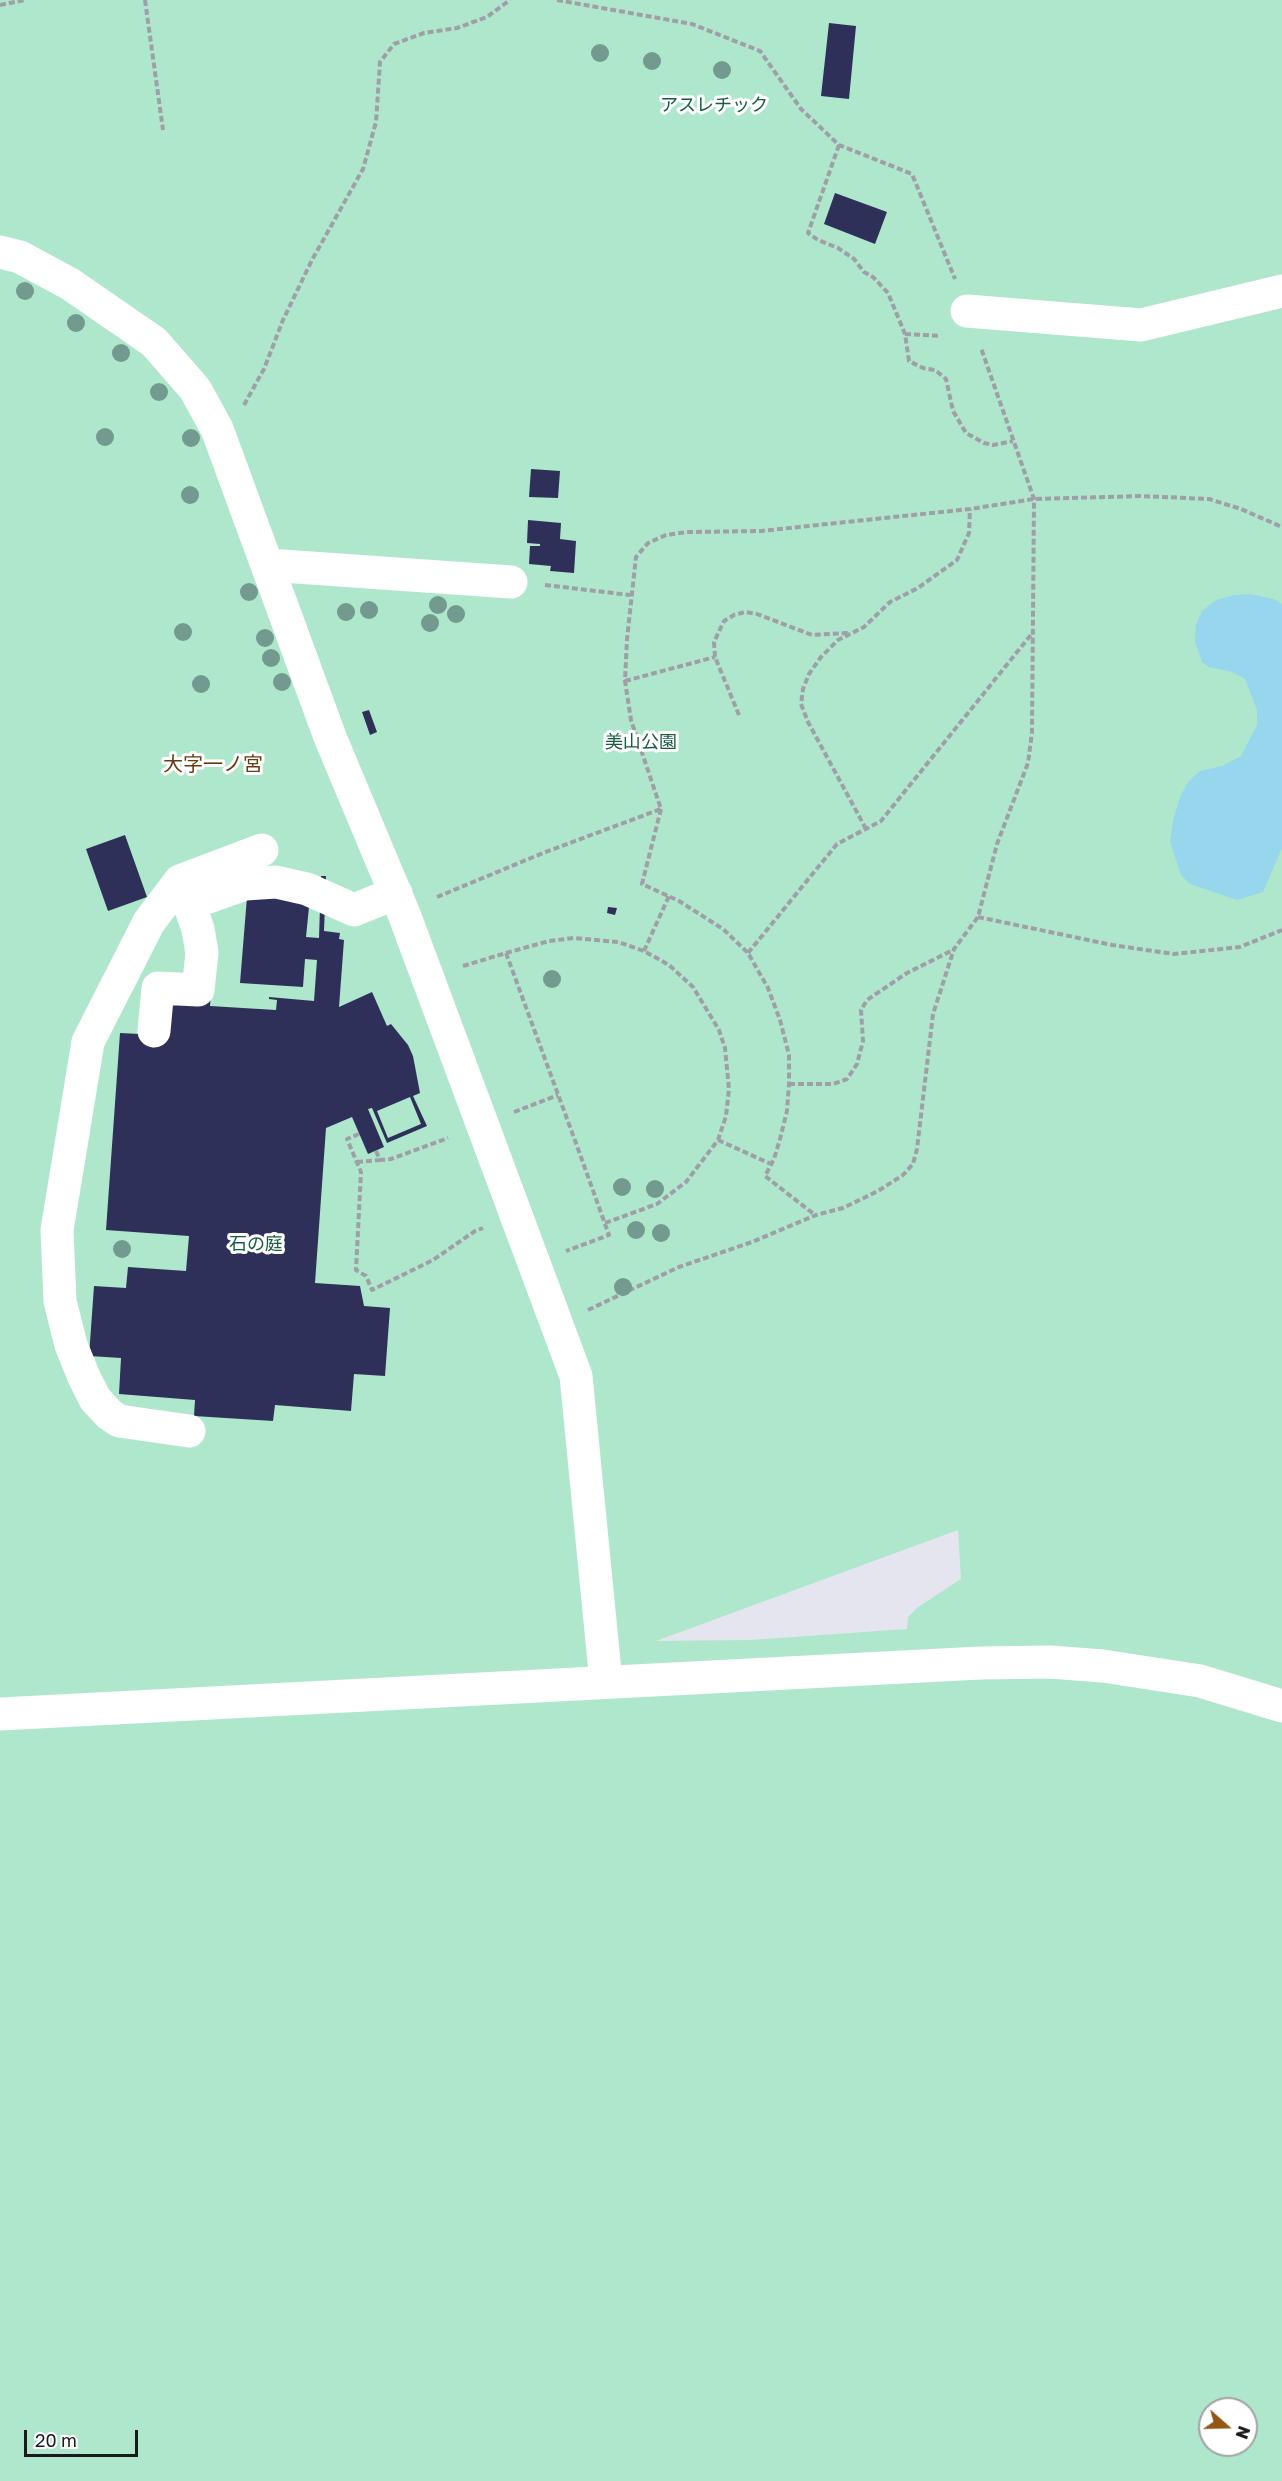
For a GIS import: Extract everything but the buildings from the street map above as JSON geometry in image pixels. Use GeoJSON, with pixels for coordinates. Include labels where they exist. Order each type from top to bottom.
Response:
{"type":"FeatureCollection","features":[{"type":"Feature","properties":{"kind":"street"},"geometry":{"type":"LineString","coordinates":[[0,252],[20,257],[70,284],[154,342],[195,389],[217,429],[330,736],[400,903],[576,1376],[606,1682]]}},
{"type":"Feature","properties":{"kind":"street"},"geometry":{"type":"LineString","coordinates":[[967,311],[1141,325],[1282,291]]}},
{"type":"Feature","properties":{"kind":"street"},"geometry":{"type":"LineString","coordinates":[[268,565],[511,582]]}},
{"type":"Feature","properties":{"kind":"street"},"geometry":{"type":"LineString","coordinates":[[189,1431],[119,1420],[109,1414],[95,1399],[71,1345],[60,1301],[57,1230],[88,1042],[149,922],[180,880],[262,850]]}},
{"type":"Feature","properties":{"kind":"street"},"geometry":{"type":"LineString","coordinates":[[154,1031],[158,988],[198,990],[202,953],[198,929],[189,904],[245,884],[276,882],[307,889],[354,910],[400,903]]}},
{"type":"Feature","properties":{"kind":"street"},"geometry":{"type":"LineString","coordinates":[[0,1714],[980,1663],[1050,1662],[1103,1666],[1200,1681],[1282,1706]]}},
{"type":"Feature","properties":{"kind":"path"},"geometry":{"type":"LineString","coordinates":[[0,5],[25,0]]}},
{"type":"Feature","properties":{"kind":"path"},"geometry":{"type":"LineString","coordinates":[[145,0],[163,130]]}},
{"type":"Feature","properties":{"kind":"path"},"geometry":{"type":"LineString","coordinates":[[239,413],[264,369],[283,320],[312,260],[363,169],[376,122],[380,62],[394,44],[424,33],[457,28],[487,17],[510,0]]}},
{"type":"Feature","properties":{"kind":"path"},"geometry":{"type":"LineString","coordinates":[[557,0],[692,24],[760,51],[801,109],[839,145],[912,174],[933,221],[967,311],[1034,499],[1032,732],[1028,763],[998,844],[978,917],[954,949],[933,1014],[917,1149],[912,1164],[903,1175],[878,1191],[843,1208],[816,1215],[752,1242],[679,1267],[558,1325]]}},
{"type":"Feature","properties":{"kind":"path"},"geometry":{"type":"LineString","coordinates":[[839,145],[808,233],[854,259],[864,272],[873,277],[888,293],[905,334],[909,361],[923,368],[935,370],[946,379],[953,411],[966,433],[984,444],[993,445],[1014,441]]}},
{"type":"Feature","properties":{"kind":"path"},"geometry":{"type":"LineString","coordinates":[[816,1215],[765,1176],[771,1164],[787,1111],[789,1084],[789,1055],[780,1020],[768,988],[748,953],[723,929],[695,910],[642,884],[661,809],[631,720],[625,681],[630,595],[636,557],[648,543],[666,535],[687,532],[761,531],[970,509],[1034,499],[1140,496],[1209,499],[1241,509],[1282,527]]}},
{"type":"Feature","properties":{"kind":"path"},"geometry":{"type":"LineString","coordinates":[[866,829],[801,704],[809,674],[821,657],[838,640],[864,627],[890,602],[927,582],[957,560],[969,533],[970,509]]}},
{"type":"Feature","properties":{"kind":"path"},"geometry":{"type":"LineString","coordinates":[[511,582],[630,595]]}},
{"type":"Feature","properties":{"kind":"path"},"geometry":{"type":"LineString","coordinates":[[739,715],[716,657],[714,642],[724,621],[745,612],[757,614],[812,635],[851,633]]}},
{"type":"Feature","properties":{"kind":"path"},"geometry":{"type":"LineString","coordinates":[[748,953],[837,844],[881,821],[1034,630]]}},
{"type":"Feature","properties":{"kind":"path"},"geometry":{"type":"LineString","coordinates":[[625,681],[716,657]]}},
{"type":"Feature","properties":{"kind":"path"},"geometry":{"type":"LineString","coordinates":[[400,903],[477,879],[661,809]]}},
{"type":"Feature","properties":{"kind":"path"},"geometry":{"type":"LineString","coordinates":[[644,951],[669,896]]}},
{"type":"Feature","properties":{"kind":"path"},"geometry":{"type":"LineString","coordinates":[[978,917],[1112,945],[1174,954],[1240,947],[1282,930]]}},
{"type":"Feature","properties":{"kind":"path"},"geometry":{"type":"LineString","coordinates":[[491,957],[549,941],[574,938],[618,942],[644,951],[669,965],[693,987],[719,1030],[725,1048],[729,1089],[726,1116],[718,1140],[687,1182],[657,1204],[605,1223]]}},
{"type":"Feature","properties":{"kind":"path"},"geometry":{"type":"LineString","coordinates":[[789,1084],[833,1084],[847,1079],[857,1064],[862,1041],[861,1010],[867,1000],[907,974],[954,949]]}},
{"type":"Feature","properties":{"kind":"path"},"geometry":{"type":"LineString","coordinates":[[506,953],[609,1234],[598,1239]]}},
{"type":"Feature","properties":{"kind":"path"},"geometry":{"type":"LineString","coordinates":[[545,1100],[558,1095]]}},
{"type":"Feature","properties":{"kind":"path"},"geometry":{"type":"LineString","coordinates":[[359,1134],[347,1139],[361,1172],[356,1270],[366,1276],[372,1290],[433,1260],[475,1231],[517,1216]]}},
{"type":"Feature","properties":{"kind":"path"},"geometry":{"type":"LineString","coordinates":[[718,1140],[771,1164]]}},
{"type":"Feature","properties":{"kind":"path"},"geometry":{"type":"LineString","coordinates":[[357,1162],[391,1159],[426,1146]]}},
{"type":"Feature","properties":{"kind":"path"},"geometry":{"type":"LineString","coordinates":[[376,1151],[380,1160]]}},
{"type":"Feature","properties":{"kind":"green space","name":"美山公園"},"geometry":{"type":"Polygon","coordinates":[[[0,0],[1282,0],[1282,2481],[0,2481],[0,0]],[[958,1530],[656,1641],[750,1640],[907,1629],[908,1617],[918,1607],[961,1579],[958,1530]]]}},
{"type":"Feature","properties":{"kind":"water"},"geometry":{"type":"Polygon","coordinates":[[[1250,594],[1274,599],[1282,604],[1282,848],[1263,892],[1237,900],[1190,884],[1181,875],[1170,842],[1180,797],[1188,782],[1200,771],[1222,766],[1241,756],[1257,725],[1257,710],[1245,679],[1232,672],[1209,667],[1202,662],[1195,642],[1196,625],[1202,611],[1216,600],[1250,594]]]}},
{"type":"Feature","properties":{"kind":"district","name":"大字一ノ宮"},"geometry":{"type":"Point","coordinates":[213,765]}},
{"type":"Feature","properties":{"kind":"park label","name":"アスレチック"},"geometry":{"type":"Point","coordinates":[714,105]}},
{"type":"Feature","properties":{"kind":"park label","name":"石の庭"},"geometry":{"type":"Point","coordinates":[256,1244]}}]}
